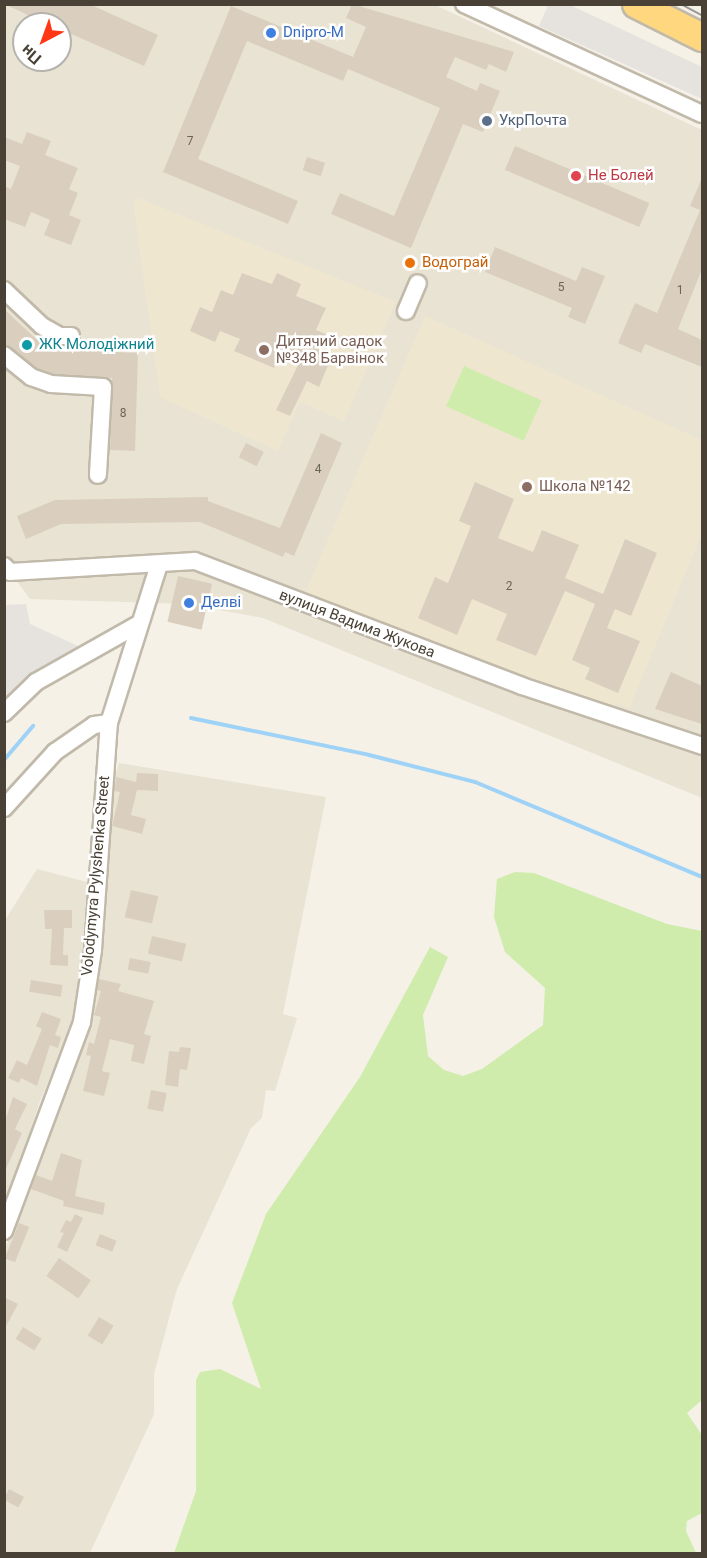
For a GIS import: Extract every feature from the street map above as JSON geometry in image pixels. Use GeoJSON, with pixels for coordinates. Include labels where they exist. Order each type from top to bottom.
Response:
{"type":"FeatureCollection","features":[{"type":"Feature","properties":{"kind":"highway"},"geometry":{"type":"LineString","coordinates":[[636,4],[702,37]]}},
{"type":"Feature","properties":{"kind":"street"},"geometry":{"type":"LineString","coordinates":[[464,4],[702,114]]}},
{"type":"Feature","properties":{"kind":"street"},"geometry":{"type":"LineString","coordinates":[[406,311],[418,283]]}},
{"type":"Feature","properties":{"kind":"street"},"geometry":{"type":"LineString","coordinates":[[4,290],[42,326],[60,336],[71,336]]}},
{"type":"Feature","properties":{"kind":"street"},"geometry":{"type":"LineString","coordinates":[[4,355],[31,377],[51,384],[103,387],[98,475]]}},
{"type":"Feature","properties":{"kind":"street","name":"вулиця Вадима Жукова"},"geometry":{"type":"LineString","coordinates":[[6,570],[195,561],[522,686],[702,746]]}},
{"type":"Feature","properties":{"kind":"street","name":"Volodymyra Pylyshenka Street"},"geometry":{"type":"LineString","coordinates":[[4,1231],[82,1022],[93,950],[109,723],[159,564]]}},
{"type":"Feature","properties":{"kind":"street"},"geometry":{"type":"LineString","coordinates":[[4,713],[36,682],[138,625]]}},
{"type":"Feature","properties":{"kind":"street"},"geometry":{"type":"LineString","coordinates":[[4,808],[55,752],[94,725],[109,723]]}},
{"type":"Feature","properties":{"kind":"shaded area"},"geometry":{"type":"Polygon","coordinates":[[[4,5],[435,5],[702,130],[702,798],[263,618],[186,604],[30,599],[4,564],[4,5]]]}},
{"type":"Feature","properties":{"kind":"shaded area"},"geometry":{"type":"Polygon","coordinates":[[[548,5],[570,5],[702,67],[702,99],[539,26],[548,5]]]}},
{"type":"Feature","properties":{"kind":"shaded area","name":"Дитячий садок №348 Барвінок"},"geometry":{"type":"Polygon","coordinates":[[[138,198],[396,302],[344,421],[300,402],[278,451],[160,397],[133,202],[138,198]]]}},
{"type":"Feature","properties":{"kind":"shaded area","name":"Школа №142"},"geometry":{"type":"Polygon","coordinates":[[[425,316],[702,440],[702,534],[629,708],[618,704],[613,711],[305,593],[425,316]]]}},
{"type":"Feature","properties":{"kind":"shaded area"},"geometry":{"type":"Polygon","coordinates":[[[26,604],[30,624],[87,650],[19,686],[5,699],[5,605],[26,604]]]}},
{"type":"Feature","properties":{"kind":"shaded area"},"geometry":{"type":"Polygon","coordinates":[[[119,763],[326,797],[283,1014],[297,1018],[275,1091],[266,1090],[262,1118],[251,1128],[177,1289],[154,1374],[154,1414],[90,1553],[5,1554],[5,1249],[86,1018],[111,790],[119,763]]]}},
{"type":"Feature","properties":{"kind":"shaded area"},"geometry":{"type":"Polygon","coordinates":[[[37,869],[87,882],[86,950],[73,1022],[40,1101],[5,1210],[5,920],[37,869]]]}},
{"type":"Feature","properties":{"kind":"green space"},"geometry":{"type":"Polygon","coordinates":[[[464,366],[542,401],[524,441],[446,406],[464,366]]]}},
{"type":"Feature","properties":{"kind":"green space"},"geometry":{"type":"Polygon","coordinates":[[[515,872],[534,873],[667,924],[702,931],[702,1400],[687,1413],[702,1435],[702,1513],[687,1521],[686,1531],[696,1553],[174,1553],[196,1491],[196,1380],[200,1372],[220,1369],[261,1389],[232,1303],[266,1214],[360,1077],[430,947],[448,957],[423,1015],[428,1056],[444,1070],[463,1076],[482,1069],[543,1025],[545,988],[505,952],[494,917],[497,879],[515,872]]]}},
{"type":"Feature","properties":{"kind":"building"},"geometry":{"type":"Polygon","coordinates":[[[4,4],[89,4],[158,35],[144,66],[72,34],[72,12],[22,12],[4,4]]]}},
{"type":"Feature","properties":{"kind":"building"},"geometry":{"type":"Polygon","coordinates":[[[352,4],[514,52],[506,72],[489,64],[486,70],[455,57],[446,77],[477,91],[480,83],[500,91],[483,132],[463,124],[411,248],[331,214],[340,193],[394,216],[440,108],[348,69],[343,81],[247,41],[198,159],[298,201],[288,224],[163,172],[231,6],[353,57],[366,27],[346,18],[352,4]]]}},
{"type":"Feature","properties":{"kind":"building"},"geometry":{"type":"Polygon","coordinates":[[[27,132],[51,141],[45,155],[78,168],[69,189],[78,193],[69,215],[81,220],[71,245],[44,235],[50,220],[31,212],[25,227],[4,219],[4,186],[11,189],[20,166],[4,160],[4,137],[22,144],[27,132]]]}},
{"type":"Feature","properties":{"kind":"building"},"geometry":{"type":"Polygon","coordinates":[[[515,146],[649,203],[639,227],[505,170],[515,146]]]}},
{"type":"Feature","properties":{"kind":"building"},"geometry":{"type":"Polygon","coordinates":[[[307,157],[325,163],[321,176],[303,170],[307,157]]]}},
{"type":"Feature","properties":{"kind":"building"},"geometry":{"type":"Polygon","coordinates":[[[702,178],[702,269],[678,329],[702,340],[702,367],[645,344],[641,353],[618,343],[635,303],[657,313],[700,210],[690,206],[702,178]]]}},
{"type":"Feature","properties":{"kind":"building"},"geometry":{"type":"Polygon","coordinates":[[[495,247],[576,281],[582,267],[605,276],[585,324],[568,317],[572,308],[485,272],[495,247]]]}},
{"type":"Feature","properties":{"kind":"building"},"geometry":{"type":"Polygon","coordinates":[[[242,273],[272,284],[277,273],[301,284],[296,296],[326,308],[316,330],[328,335],[317,358],[329,363],[319,387],[307,381],[290,416],[276,410],[299,363],[279,355],[274,368],[234,351],[240,339],[220,331],[215,342],[190,331],[200,307],[212,312],[221,290],[233,295],[242,273]]]}},
{"type":"Feature","properties":{"kind":"building"},"geometry":{"type":"Polygon","coordinates":[[[4,309],[36,339],[54,349],[138,353],[135,451],[110,450],[112,378],[53,374],[36,368],[4,343],[4,309]]]}},
{"type":"Feature","properties":{"kind":"building"},"geometry":{"type":"Polygon","coordinates":[[[321,433],[342,443],[294,556],[285,552],[283,557],[200,522],[61,524],[26,539],[17,516],[55,500],[208,497],[208,501],[280,528],[321,433]]]}},
{"type":"Feature","properties":{"kind":"building"},"geometry":{"type":"Polygon","coordinates":[[[246,443],[264,452],[257,466],[239,457],[246,443]]]}},
{"type":"Feature","properties":{"kind":"building"},"geometry":{"type":"Polygon","coordinates":[[[475,482],[514,499],[498,538],[533,552],[542,530],[579,545],[565,578],[603,594],[625,539],[657,553],[631,616],[615,609],[607,628],[640,641],[618,693],[585,679],[590,668],[572,660],[595,604],[565,591],[536,656],[496,640],[507,614],[472,599],[457,635],[418,618],[435,577],[448,583],[471,526],[459,521],[475,482]]]}},
{"type":"Feature","properties":{"kind":"building","name":"Делві"},"geometry":{"type":"Polygon","coordinates":[[[178,576],[212,584],[202,630],[167,622],[178,576]]]}},
{"type":"Feature","properties":{"kind":"building"},"geometry":{"type":"Polygon","coordinates":[[[671,672],[702,686],[702,724],[655,709],[671,672]]]}},
{"type":"Feature","properties":{"kind":"building"},"geometry":{"type":"Polygon","coordinates":[[[137,773],[158,774],[158,791],[137,790],[131,815],[146,819],[142,834],[112,826],[120,792],[115,791],[116,777],[136,782],[137,773]]]}},
{"type":"Feature","properties":{"kind":"building"},"geometry":{"type":"Polygon","coordinates":[[[131,890],[158,896],[152,924],[125,917],[131,890]]]}},
{"type":"Feature","properties":{"kind":"building"},"geometry":{"type":"Polygon","coordinates":[[[44,910],[72,910],[72,928],[64,928],[63,955],[68,955],[68,966],[50,965],[52,929],[45,929],[44,910]]]}},
{"type":"Feature","properties":{"kind":"building"},"geometry":{"type":"Polygon","coordinates":[[[152,936],[186,944],[182,961],[148,954],[152,936]]]}},
{"type":"Feature","properties":{"kind":"building"},"geometry":{"type":"Polygon","coordinates":[[[130,958],[151,962],[148,974],[128,970],[130,958]]]}},
{"type":"Feature","properties":{"kind":"building"},"geometry":{"type":"Polygon","coordinates":[[[99,979],[121,984],[118,991],[154,1001],[144,1034],[151,1036],[144,1064],[131,1061],[134,1045],[110,1039],[102,1071],[110,1073],[104,1096],[83,1091],[91,1056],[86,1055],[89,1042],[94,1044],[101,1017],[94,1015],[101,991],[97,990],[99,979]]]}},
{"type":"Feature","properties":{"kind":"building"},"geometry":{"type":"Polygon","coordinates":[[[31,980],[63,985],[61,997],[29,992],[31,980]]]}},
{"type":"Feature","properties":{"kind":"building"},"geometry":{"type":"Polygon","coordinates":[[[42,1012],[61,1019],[55,1035],[61,1037],[58,1048],[50,1045],[37,1086],[21,1078],[19,1083],[8,1078],[17,1060],[27,1065],[42,1029],[36,1026],[42,1012]]]}},
{"type":"Feature","properties":{"kind":"building"},"geometry":{"type":"Polygon","coordinates":[[[180,1047],[191,1048],[187,1070],[180,1069],[178,1087],[165,1085],[169,1051],[179,1052],[180,1047]]]}},
{"type":"Feature","properties":{"kind":"building"},"geometry":{"type":"Polygon","coordinates":[[[151,1090],[167,1093],[163,1112],[147,1109],[151,1090]]]}},
{"type":"Feature","properties":{"kind":"building"},"geometry":{"type":"Polygon","coordinates":[[[13,1097],[27,1104],[15,1129],[22,1133],[6,1169],[4,1124],[13,1097]]]}},
{"type":"Feature","properties":{"kind":"building"},"geometry":{"type":"Polygon","coordinates":[[[61,1153],[82,1160],[75,1196],[105,1203],[103,1215],[63,1206],[64,1201],[31,1189],[36,1175],[52,1181],[61,1153]]]}},
{"type":"Feature","properties":{"kind":"building"},"geometry":{"type":"Polygon","coordinates":[[[75,1214],[83,1218],[67,1252],[57,1247],[64,1233],[60,1232],[66,1220],[71,1222],[75,1214]]]}},
{"type":"Feature","properties":{"kind":"building"},"geometry":{"type":"Polygon","coordinates":[[[19,1223],[29,1227],[15,1262],[5,1258],[19,1223]]]}},
{"type":"Feature","properties":{"kind":"building"},"geometry":{"type":"Polygon","coordinates":[[[100,1234],[117,1241],[112,1252],[96,1245],[100,1234]]]}},
{"type":"Feature","properties":{"kind":"building"},"geometry":{"type":"Polygon","coordinates":[[[59,1258],[91,1280],[78,1298],[46,1276],[59,1258]]]}},
{"type":"Feature","properties":{"kind":"building"},"geometry":{"type":"Polygon","coordinates":[[[4,1297],[18,1304],[4,1330],[4,1297]]]}},
{"type":"Feature","properties":{"kind":"building"},"geometry":{"type":"Polygon","coordinates":[[[99,1317],[114,1326],[102,1345],[88,1336],[99,1317]]]}},
{"type":"Feature","properties":{"kind":"building"},"geometry":{"type":"Polygon","coordinates":[[[23,1327],[42,1339],[34,1351],[16,1339],[23,1327]]]}},
{"type":"Feature","properties":{"kind":"building"},"geometry":{"type":"Polygon","coordinates":[[[9,1489],[24,1497],[18,1508],[4,1500],[9,1489]]]}},
{"type":"Feature","properties":{"kind":"waterway"},"geometry":{"type":"LineString","coordinates":[[191,718],[369,755],[475,782],[702,877]]}},
{"type":"Feature","properties":{"kind":"waterway"},"geometry":{"type":"LineString","coordinates":[[4,760],[33,726]]}},
{"type":"Feature","properties":{"kind":"tram line"},"geometry":{"type":"LineString","coordinates":[[681,4],[702,15]]}},
{"type":"Feature","properties":{"kind":"place","name":"Dnipro-M"},"geometry":{"type":"Point","coordinates":[271,33]}},
{"type":"Feature","properties":{"kind":"place","name":"УкрПочта"},"geometry":{"type":"Point","coordinates":[487,121]}},
{"type":"Feature","properties":{"kind":"place","name":"Не Болей"},"geometry":{"type":"Point","coordinates":[576,176]}},
{"type":"Feature","properties":{"kind":"place","name":"Водограй"},"geometry":{"type":"Point","coordinates":[410,263]}},
{"type":"Feature","properties":{"kind":"place","name":"ЖК Молодіжний"},"geometry":{"type":"Point","coordinates":[27,345]}},
{"type":"Feature","properties":{"kind":"place","name":"Дитячий садок №348 Барвінок"},"geometry":{"type":"Point","coordinates":[264,350]}},
{"type":"Feature","properties":{"kind":"place","name":"Школа №142"},"geometry":{"type":"Point","coordinates":[527,487]}},
{"type":"Feature","properties":{"kind":"place","name":"Делві"},"geometry":{"type":"Point","coordinates":[189,603]}}]}
